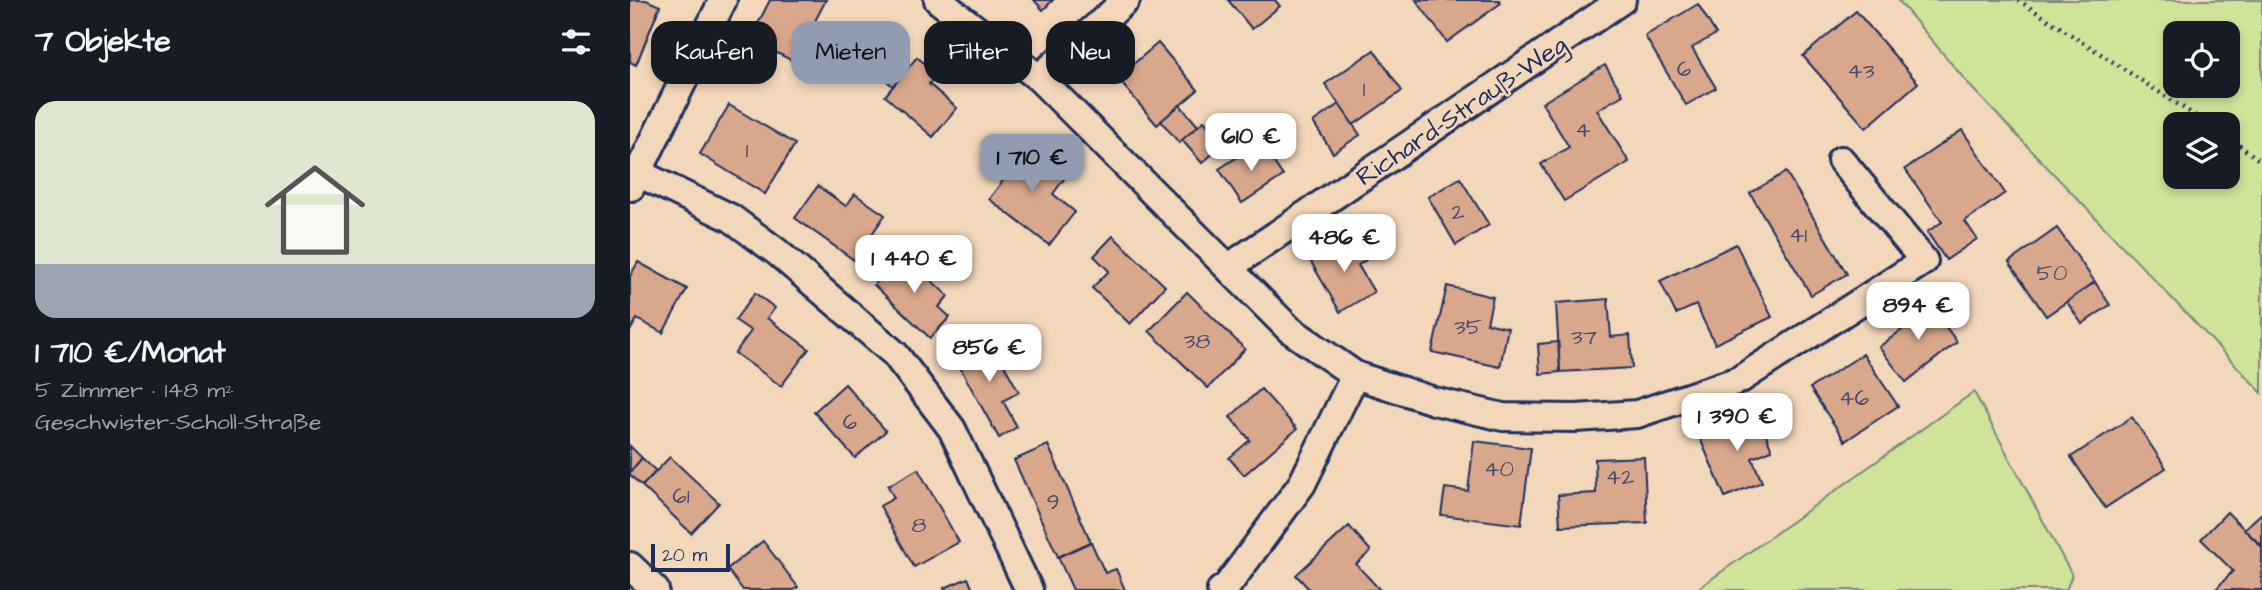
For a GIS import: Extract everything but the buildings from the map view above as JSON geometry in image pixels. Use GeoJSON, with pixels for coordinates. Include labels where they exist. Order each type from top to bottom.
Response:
{"type":"FeatureCollection","features":[{"type":"Feature","properties":{"kind":"street"},"geometry":{"type":"LineString","coordinates":[[723,0],[634,181],[731,218],[777,252],[895,354],[951,429],[1029,590]]}},
{"type":"Feature","properties":{"kind":"street"},"geometry":{"type":"LineString","coordinates":[[939,0],[1039,78],[1289,329],[1354,375],[1434,401],[1503,417],[1576,418],[1637,414],[1739,380],[1924,261],[1841,160]]}},
{"type":"Feature","properties":{"kind":"street"},"geometry":{"type":"LineString","coordinates":[[1039,78],[1126,0]]}},
{"type":"Feature","properties":{"kind":"street","name":"Richard-Strauß-Weg"},"geometry":{"type":"LineString","coordinates":[[1229,267],[1622,0]]}},
{"type":"Feature","properties":{"kind":"street"},"geometry":{"type":"LineString","coordinates":[[1221,590],[1227,586],[1302,484],[1354,375]]}},
{"type":"Feature","properties":{"kind":"street"},"geometry":{"type":"LineString","coordinates":[[630,566],[654,590]]}},
{"type":"Feature","properties":{"kind":"path"},"geometry":{"type":"LineString","coordinates":[[2018,0],[2190,112]]}},
{"type":"Feature","properties":{"kind":"path"},"geometry":{"type":"LineString","coordinates":[[2240,146],[2262,162]]}},
{"type":"Feature","properties":{"kind":"green space"},"geometry":{"type":"Polygon","coordinates":[[[1898,0],[2262,0],[2262,393],[1971,87],[1898,0]]]}},
{"type":"Feature","properties":{"kind":"green space"},"geometry":{"type":"Polygon","coordinates":[[[1974,392],[2072,575],[2066,590],[1696,590],[1974,392]]]}}]}
